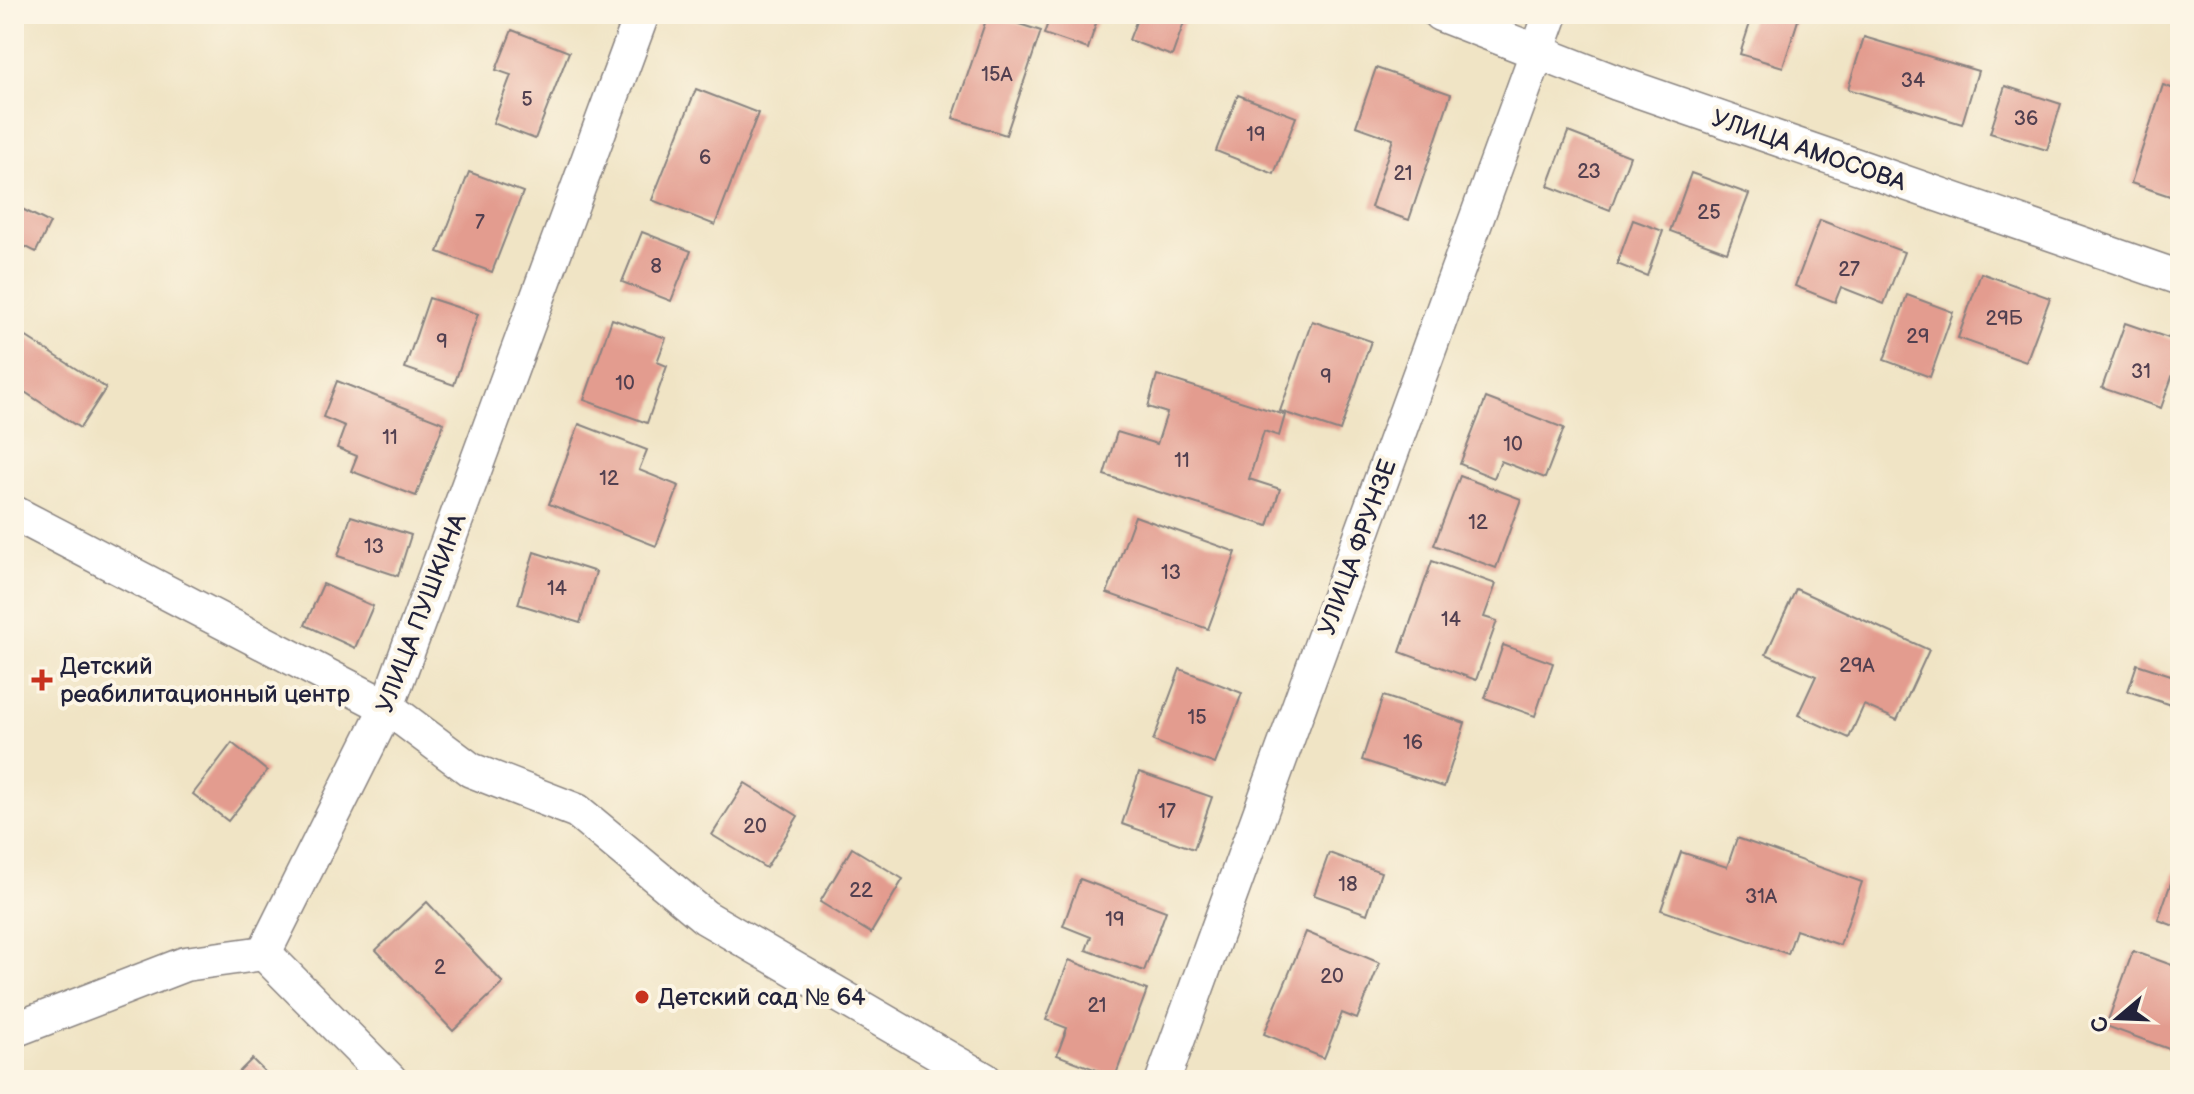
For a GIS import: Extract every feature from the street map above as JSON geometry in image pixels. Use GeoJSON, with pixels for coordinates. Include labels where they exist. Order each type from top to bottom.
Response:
{"type":"FeatureCollection","features":[{"type":"Feature","properties":{"kind":"street","name":"УЛИЦА ПУШКИНА"},"geometry":{"type":"LineString","coordinates":[[264,953],[387,707],[642,14]]}},
{"type":"Feature","properties":{"kind":"street","name":"УЛИЦА АМОСОВА"},"geometry":{"type":"LineString","coordinates":[[1440,14],[1538,54],[2180,278]]}},
{"type":"Feature","properties":{"kind":"street","name":"УЛИЦА ФРУНЗЕ"},"geometry":{"type":"LineString","coordinates":[[1163,1080],[1551,14]]}},
{"type":"Feature","properties":{"kind":"street"},"geometry":{"type":"LineString","coordinates":[[14,513],[387,707],[471,770],[577,811],[705,917],[985,1080]]}},
{"type":"Feature","properties":{"kind":"street"},"geometry":{"type":"LineString","coordinates":[[14,1030],[185,964],[264,953],[390,1080]]}},
{"type":"Feature","properties":{"kind":"building"},"geometry":{"type":"Polygon","coordinates":[[[988,14],[1041,31],[1006,135],[953,118],[988,14]]]}},
{"type":"Feature","properties":{"kind":"building"},"geometry":{"type":"Polygon","coordinates":[[[1051,14],[1099,14],[1088,49],[1044,34],[1051,14]]]}},
{"type":"Feature","properties":{"kind":"building"},"geometry":{"type":"Polygon","coordinates":[[[1139,14],[1187,14],[1172,56],[1129,40],[1139,14]]]}},
{"type":"Feature","properties":{"kind":"building"},"geometry":{"type":"Polygon","coordinates":[[[1753,14],[1800,14],[1783,67],[1740,54],[1753,14]]]}},
{"type":"Feature","properties":{"kind":"building"},"geometry":{"type":"Polygon","coordinates":[[[512,30],[569,52],[535,139],[493,123],[511,75],[496,70],[512,30]]]}},
{"type":"Feature","properties":{"kind":"building"},"geometry":{"type":"Polygon","coordinates":[[[1864,37],[1978,71],[1962,124],[1848,89],[1864,37]]]}},
{"type":"Feature","properties":{"kind":"building"},"geometry":{"type":"Polygon","coordinates":[[[1376,68],[1451,94],[1409,220],[1371,207],[1393,139],[1356,126],[1376,68]]]}},
{"type":"Feature","properties":{"kind":"building"},"geometry":{"type":"Polygon","coordinates":[[[2163,85],[2180,91],[2179,199],[2131,183],[2163,85]]]}},
{"type":"Feature","properties":{"kind":"building"},"geometry":{"type":"Polygon","coordinates":[[[2005,86],[2061,104],[2047,150],[1990,133],[2005,86]]]}},
{"type":"Feature","properties":{"kind":"building"},"geometry":{"type":"Polygon","coordinates":[[[696,89],[758,113],[715,225],[652,200],[696,89]]]}},
{"type":"Feature","properties":{"kind":"building"},"geometry":{"type":"Polygon","coordinates":[[[1238,95],[1296,117],[1274,174],[1216,151],[1238,95]]]}},
{"type":"Feature","properties":{"kind":"building"},"geometry":{"type":"Polygon","coordinates":[[[1568,132],[1630,156],[1610,210],[1548,186],[1568,132]]]}},
{"type":"Feature","properties":{"kind":"building"},"geometry":{"type":"Polygon","coordinates":[[[469,172],[523,192],[492,272],[438,252],[469,172]]]}},
{"type":"Feature","properties":{"kind":"building"},"geometry":{"type":"Polygon","coordinates":[[[1691,173],[1749,194],[1727,252],[1670,231],[1691,173]]]}},
{"type":"Feature","properties":{"kind":"building"},"geometry":{"type":"Polygon","coordinates":[[[14,205],[50,223],[36,252],[14,241],[14,205]]]}},
{"type":"Feature","properties":{"kind":"building"},"geometry":{"type":"Polygon","coordinates":[[[1633,220],[1663,231],[1647,276],[1617,264],[1633,220]]]}},
{"type":"Feature","properties":{"kind":"building"},"geometry":{"type":"Polygon","coordinates":[[[1820,220],[1904,252],[1884,304],[1841,287],[1835,302],[1795,286],[1820,220]]]}},
{"type":"Feature","properties":{"kind":"building"},"geometry":{"type":"Polygon","coordinates":[[[642,232],[691,251],[671,301],[622,282],[642,232]]]}},
{"type":"Feature","properties":{"kind":"building"},"geometry":{"type":"Polygon","coordinates":[[[1981,273],[2050,298],[2026,362],[1958,338],[1981,273]]]}},
{"type":"Feature","properties":{"kind":"building"},"geometry":{"type":"Polygon","coordinates":[[[1907,295],[1953,312],[1930,377],[1884,360],[1907,295]]]}},
{"type":"Feature","properties":{"kind":"building"},"geometry":{"type":"Polygon","coordinates":[[[429,298],[478,314],[454,385],[405,368],[429,298]]]}},
{"type":"Feature","properties":{"kind":"building"},"geometry":{"type":"Polygon","coordinates":[[[612,319],[666,338],[657,362],[667,366],[647,423],[584,400],[612,319]]]}},
{"type":"Feature","properties":{"kind":"building"},"geometry":{"type":"Polygon","coordinates":[[[1312,321],[1371,341],[1340,431],[1280,411],[1312,321]]]}},
{"type":"Feature","properties":{"kind":"building"},"geometry":{"type":"Polygon","coordinates":[[[2125,323],[2180,342],[2180,354],[2161,408],[2102,388],[2125,323]]]}},
{"type":"Feature","properties":{"kind":"building"},"geometry":{"type":"Polygon","coordinates":[[[14,329],[106,388],[80,428],[14,385],[14,329]]]}},
{"type":"Feature","properties":{"kind":"building"},"geometry":{"type":"Polygon","coordinates":[[[1157,375],[1285,415],[1279,436],[1264,431],[1249,479],[1280,489],[1268,526],[1104,475],[1117,432],[1157,444],[1167,413],[1148,407],[1157,375]]]}},
{"type":"Feature","properties":{"kind":"building"},"geometry":{"type":"Polygon","coordinates":[[[337,381],[444,423],[416,496],[351,471],[357,456],[337,448],[345,426],[323,417],[337,381]]]}},
{"type":"Feature","properties":{"kind":"building"},"geometry":{"type":"Polygon","coordinates":[[[1486,398],[1564,428],[1545,478],[1501,461],[1494,478],[1460,464],[1486,398]]]}},
{"type":"Feature","properties":{"kind":"building"},"geometry":{"type":"Polygon","coordinates":[[[579,424],[647,450],[639,470],[679,486],[656,546],[549,504],[579,424]]]}},
{"type":"Feature","properties":{"kind":"building"},"geometry":{"type":"Polygon","coordinates":[[[1460,476],[1521,499],[1496,568],[1434,545],[1460,476]]]}},
{"type":"Feature","properties":{"kind":"building"},"geometry":{"type":"Polygon","coordinates":[[[351,516],[411,535],[398,576],[338,556],[351,516]]]}},
{"type":"Feature","properties":{"kind":"building"},"geometry":{"type":"Polygon","coordinates":[[[1135,516],[1236,552],[1208,629],[1107,593],[1135,516]]]}},
{"type":"Feature","properties":{"kind":"building"},"geometry":{"type":"Polygon","coordinates":[[[534,552],[596,572],[580,623],[518,604],[534,552]]]}},
{"type":"Feature","properties":{"kind":"building"},"geometry":{"type":"Polygon","coordinates":[[[1432,561],[1496,584],[1484,617],[1497,621],[1476,680],[1400,652],[1432,561]]]}},
{"type":"Feature","properties":{"kind":"building"},"geometry":{"type":"Polygon","coordinates":[[[323,584],[373,606],[355,648],[305,625],[323,584]]]}},
{"type":"Feature","properties":{"kind":"building"},"geometry":{"type":"Polygon","coordinates":[[[1796,589],[1929,650],[1897,720],[1864,705],[1849,738],[1798,715],[1816,676],[1766,654],[1796,589]]]}},
{"type":"Feature","properties":{"kind":"building"},"geometry":{"type":"Polygon","coordinates":[[[1503,645],[1553,663],[1535,716],[1485,698],[1503,645]]]}},
{"type":"Feature","properties":{"kind":"building"},"geometry":{"type":"Polygon","coordinates":[[[2137,664],[2180,678],[2180,708],[2128,691],[2137,664]]]}},
{"type":"Feature","properties":{"kind":"building"},"geometry":{"type":"Polygon","coordinates":[[[1180,669],[1242,693],[1215,764],[1153,741],[1180,669]]]}},
{"type":"Feature","properties":{"kind":"building"},"geometry":{"type":"Polygon","coordinates":[[[1383,696],[1465,723],[1444,787],[1362,760],[1383,696]]]}},
{"type":"Feature","properties":{"kind":"building"},"geometry":{"type":"Polygon","coordinates":[[[232,743],[267,771],[228,821],[193,794],[232,743]]]}},
{"type":"Feature","properties":{"kind":"building"},"geometry":{"type":"Polygon","coordinates":[[[1139,772],[1212,797],[1194,849],[1122,824],[1139,772]]]}},
{"type":"Feature","properties":{"kind":"building"},"geometry":{"type":"Polygon","coordinates":[[[745,783],[798,816],[766,868],[712,835],[745,783]]]}},
{"type":"Feature","properties":{"kind":"building"},"geometry":{"type":"Polygon","coordinates":[[[1737,838],[1862,882],[1840,945],[1796,930],[1788,954],[1661,910],[1681,852],[1727,867],[1737,838]]]}},
{"type":"Feature","properties":{"kind":"building"},"geometry":{"type":"Polygon","coordinates":[[[852,848],[903,879],[871,933],[820,902],[852,848]]]}},
{"type":"Feature","properties":{"kind":"building"},"geometry":{"type":"Polygon","coordinates":[[[1329,853],[1381,872],[1367,914],[1314,895],[1329,853]]]}},
{"type":"Feature","properties":{"kind":"building"},"geometry":{"type":"Polygon","coordinates":[[[2175,871],[2180,873],[2180,928],[2158,920],[2175,871]]]}},
{"type":"Feature","properties":{"kind":"building"},"geometry":{"type":"Polygon","coordinates":[[[1080,879],[1166,911],[1144,971],[1086,950],[1091,937],[1063,926],[1080,879]]]}},
{"type":"Feature","properties":{"kind":"building"},"geometry":{"type":"Polygon","coordinates":[[[427,902],[503,983],[453,1031],[376,950],[427,902]]]}},
{"type":"Feature","properties":{"kind":"building"},"geometry":{"type":"Polygon","coordinates":[[[1306,932],[1380,963],[1357,1019],[1342,1013],[1324,1058],[1264,1034],[1306,932]]]}},
{"type":"Feature","properties":{"kind":"building"},"geometry":{"type":"Polygon","coordinates":[[[2133,951],[2180,968],[2180,1053],[2106,1026],[2133,951]]]}},
{"type":"Feature","properties":{"kind":"building"},"geometry":{"type":"Polygon","coordinates":[[[1069,960],[1147,990],[1115,1077],[1057,1055],[1067,1028],[1046,1020],[1069,960]]]}},
{"type":"Feature","properties":{"kind":"building"},"geometry":{"type":"Polygon","coordinates":[[[252,1059],[273,1080],[231,1080],[252,1059]]]}},
{"type":"Feature","properties":{"kind":"place","name":"Детский реабилитационный центр"},"geometry":{"type":"Point","coordinates":[42,680]}},
{"type":"Feature","properties":{"kind":"place","name":"Детский сад № 64"},"geometry":{"type":"Point","coordinates":[642,997]}}]}
